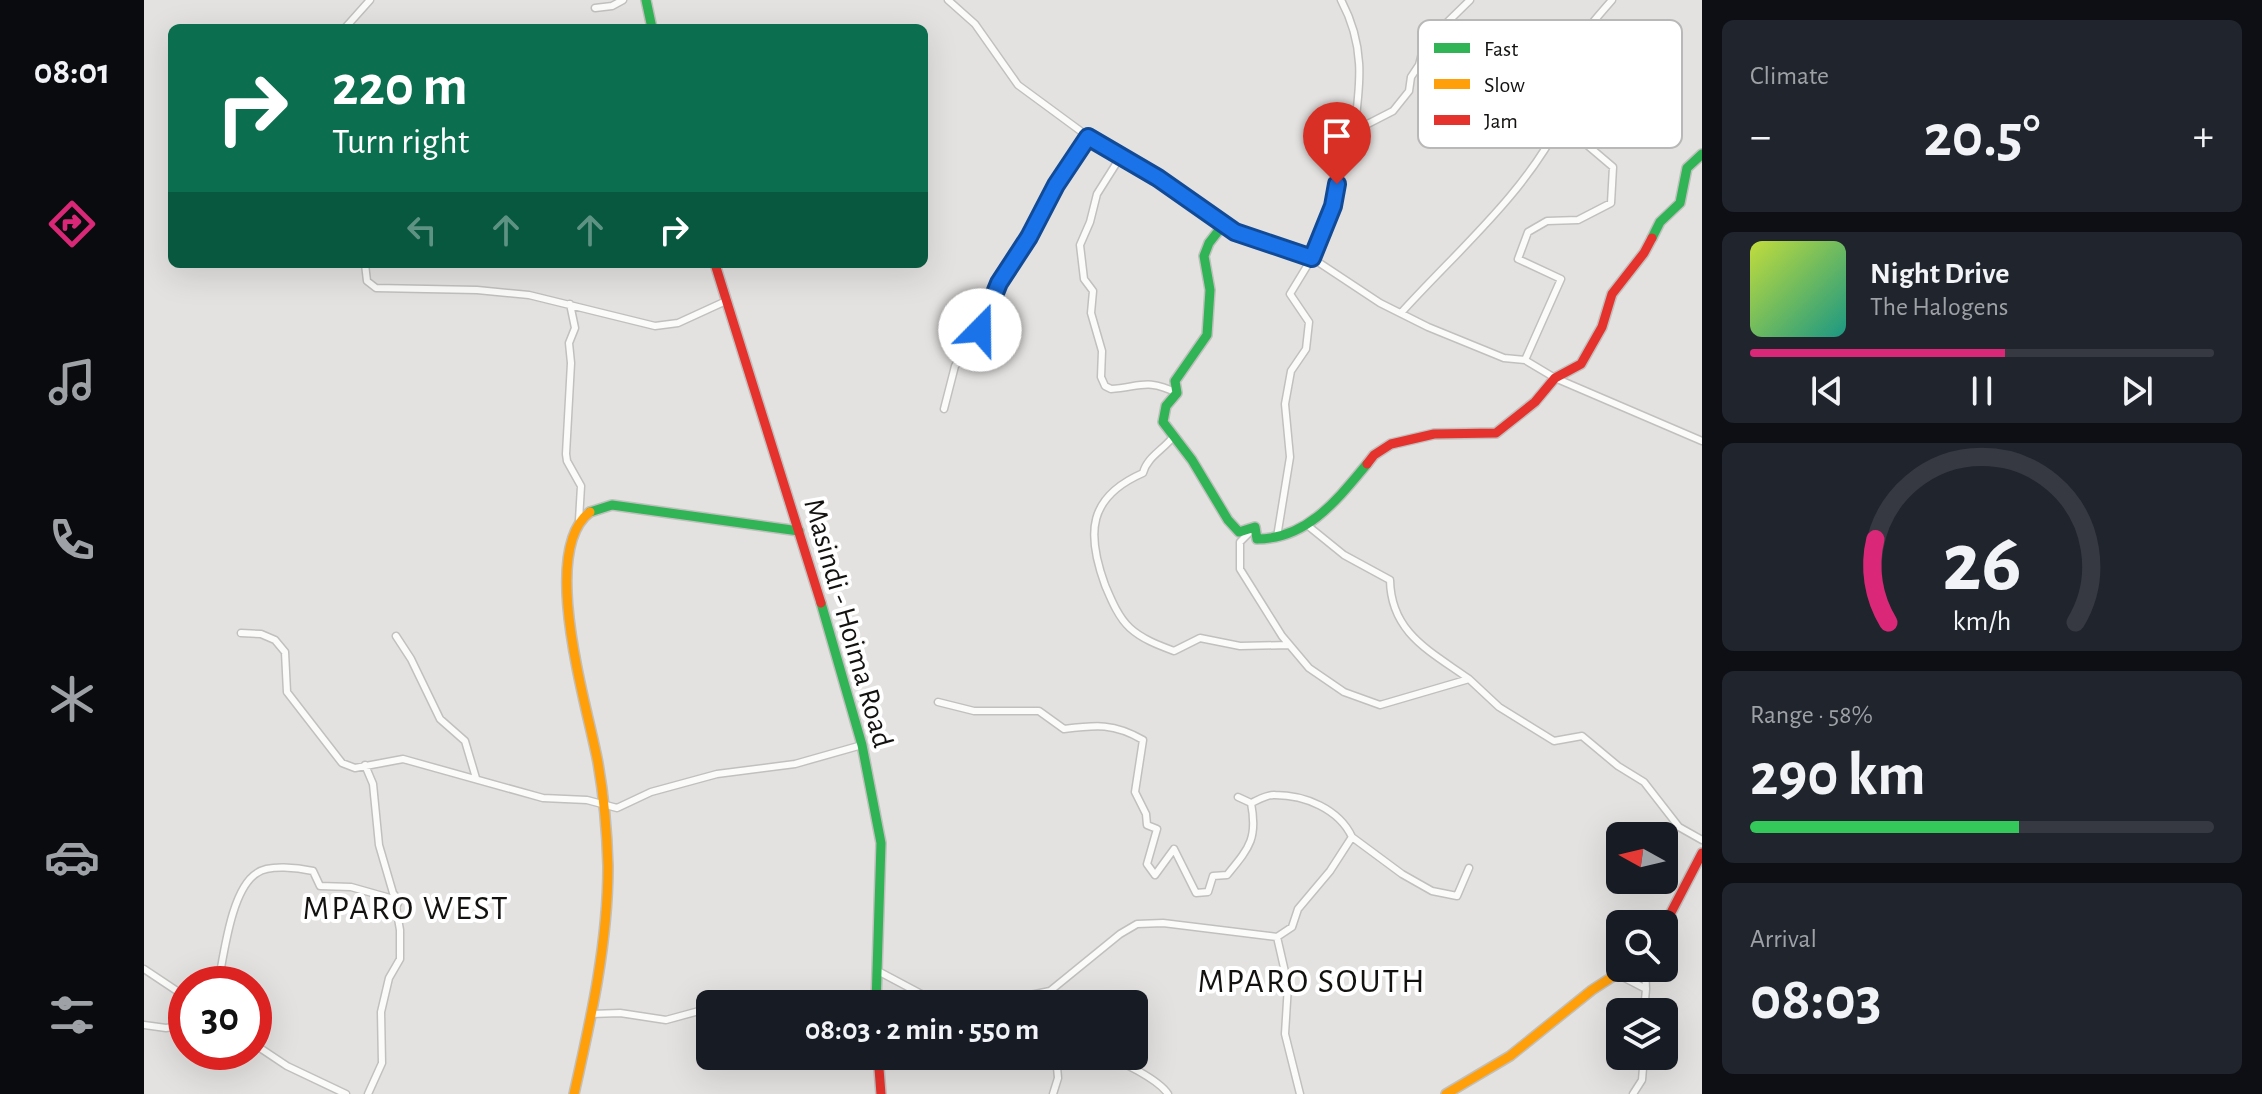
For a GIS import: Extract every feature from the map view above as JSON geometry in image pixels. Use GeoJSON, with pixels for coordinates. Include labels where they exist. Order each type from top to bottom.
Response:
{"type":"FeatureCollection","features":[{"type":"Feature","properties":{"kind":"street"},"geometry":{"type":"LineString","coordinates":[[349,24],[370,0]]}},
{"type":"Feature","properties":{"kind":"street"},"geometry":{"type":"LineString","coordinates":[[595,8],[612,6],[623,0]]}},
{"type":"Feature","properties":{"kind":"street"},"geometry":{"type":"LineString","coordinates":[[646,0],[651,24]]}},
{"type":"Feature","properties":{"kind":"street"},"geometry":{"type":"LineString","coordinates":[[948,0],[975,24],[1018,85],[1088,137],[1158,178],[1223,225],[1312,258],[1380,303],[1428,327],[1504,358],[1525,360],[1555,378],[1702,441]]}},
{"type":"Feature","properties":{"kind":"street"},"geometry":{"type":"LineString","coordinates":[[1277,537],[1290,457],[1285,404],[1291,371],[1306,349],[1309,322],[1290,294],[1312,258],[1333,206],[1340,162],[1354,131],[1361,77],[1353,23],[1341,0]]}},
{"type":"Feature","properties":{"kind":"street"},"geometry":{"type":"LineString","coordinates":[[1450,20],[1470,0]]}},
{"type":"Feature","properties":{"kind":"street"},"geometry":{"type":"LineString","coordinates":[[1595,20],[1612,0]]}},
{"type":"Feature","properties":{"kind":"street"},"geometry":{"type":"LineString","coordinates":[[1354,131],[1393,111],[1409,91],[1411,77],[1418,66]]}},
{"type":"Feature","properties":{"kind":"street"},"geometry":{"type":"LineString","coordinates":[[944,409],[948,383],[955,366],[986,320],[999,283],[1088,137]]}},
{"type":"Feature","properties":{"kind":"street"},"geometry":{"type":"LineString","coordinates":[[1401,313],[1491,217],[1544,148]]}},
{"type":"Feature","properties":{"kind":"street"},"geometry":{"type":"LineString","coordinates":[[1525,360],[1561,279],[1518,259],[1528,232],[1547,221],[1578,220],[1611,203],[1613,167],[1591,148]]}},
{"type":"Feature","properties":{"kind":"street"},"geometry":{"type":"LineString","coordinates":[[1255,527],[1257,539],[1279,539],[1294,533],[1339,498],[1374,455],[1391,444],[1434,434],[1496,433],[1535,402],[1555,378],[1581,364],[1602,327],[1612,294],[1644,253],[1660,222],[1680,203],[1687,168],[1702,154]]}},
{"type":"Feature","properties":{"kind":"street"},"geometry":{"type":"LineString","coordinates":[[1121,156],[1097,194],[1079,250],[1084,279],[1093,291],[1091,313],[1102,351],[1101,377],[1105,386],[1111,389],[1140,383],[1165,387],[1177,393]]}},
{"type":"Feature","properties":{"kind":"street"},"geometry":{"type":"LineString","coordinates":[[1223,225],[1209,243],[1204,256],[1210,290],[1207,335],[1175,381],[1177,393],[1162,416],[1166,428],[1192,460],[1228,520],[1239,532],[1255,527]]}},
{"type":"Feature","properties":{"kind":"street"},"geometry":{"type":"LineString","coordinates":[[365,268],[367,281],[376,288],[500,291],[570,304],[655,326],[667,326],[726,301]]}},
{"type":"Feature","properties":{"kind":"street","name":"Masindi - Hoima Road"},"geometry":{"type":"LineString","coordinates":[[716,268],[862,745],[881,843],[876,990]]}},
{"type":"Feature","properties":{"kind":"street"},"geometry":{"type":"LineString","coordinates":[[570,304],[575,322],[569,345],[566,454],[581,486],[579,520],[572,536],[568,560],[568,616],[604,804],[608,878],[605,927],[574,1094]]}},
{"type":"Feature","properties":{"kind":"street"},"geometry":{"type":"LineString","coordinates":[[1173,437],[1146,462],[1143,473],[1113,491],[1096,513],[1092,536],[1097,563],[1112,601],[1129,627],[1151,642],[1174,651],[1200,638],[1240,646],[1289,645]]}},
{"type":"Feature","properties":{"kind":"street"},"geometry":{"type":"LineString","coordinates":[[579,520],[594,509],[612,505],[799,531]]}},
{"type":"Feature","properties":{"kind":"street"},"geometry":{"type":"LineString","coordinates":[[1307,525],[1344,555],[1390,580],[1390,603],[1409,635],[1469,679],[1499,707],[1554,741],[1582,736],[1618,766],[1644,782],[1679,827],[1702,840]]}},
{"type":"Feature","properties":{"kind":"street"},"geometry":{"type":"LineString","coordinates":[[1255,527],[1240,542],[1240,569],[1289,645],[1309,668],[1344,692],[1380,705],[1469,679]]}},
{"type":"Feature","properties":{"kind":"street"},"geometry":{"type":"LineString","coordinates":[[241,633],[261,634],[275,640],[285,652],[285,688],[295,705],[342,763],[355,768],[403,759],[543,798],[587,800],[617,808],[651,792],[717,774],[795,764],[862,745]]}},
{"type":"Feature","properties":{"kind":"street"},"geometry":{"type":"LineString","coordinates":[[396,636],[411,659],[440,719],[465,741],[476,778]]}},
{"type":"Feature","properties":{"kind":"street"},"geometry":{"type":"LineString","coordinates":[[938,702],[974,711],[1039,711],[1064,729],[1099,724],[1143,740],[1135,792],[1146,814],[1147,825],[1157,829],[1147,864],[1155,875],[1174,849],[1196,893],[1208,892],[1213,876],[1227,875],[1243,854],[1256,827],[1251,803]]}},
{"type":"Feature","properties":{"kind":"street"},"geometry":{"type":"LineString","coordinates":[[365,765],[373,784],[379,845],[393,893],[399,901]]}},
{"type":"Feature","properties":{"kind":"street"},"geometry":{"type":"LineString","coordinates":[[1238,797],[1251,803],[1273,794],[1319,804],[1346,824],[1352,837],[1402,874],[1432,891],[1457,896],[1469,868]]}},
{"type":"Feature","properties":{"kind":"street"},"geometry":{"type":"LineString","coordinates":[[1051,990],[1120,934],[1137,924],[1163,923],[1277,937],[1292,927],[1298,909],[1330,871],[1352,837]]}},
{"type":"Feature","properties":{"kind":"street"},"geometry":{"type":"LineString","coordinates":[[1672,910],[1702,853]]}},
{"type":"Feature","properties":{"kind":"street"},"geometry":{"type":"LineString","coordinates":[[222,966],[235,906],[254,874],[263,870],[313,871],[320,886],[351,887],[399,901]]}},
{"type":"Feature","properties":{"kind":"street"},"geometry":{"type":"LineString","coordinates":[[368,1094],[382,1063],[381,1012],[389,978],[400,959],[396,907],[399,901]]}},
{"type":"Feature","properties":{"kind":"street"},"geometry":{"type":"LineString","coordinates":[[1277,937],[1288,985],[1285,1034],[1300,1094]]}},
{"type":"Feature","properties":{"kind":"street"},"geometry":{"type":"LineString","coordinates":[[144,969],[168,985]]}},
{"type":"Feature","properties":{"kind":"street"},"geometry":{"type":"LineString","coordinates":[[876,970],[916,990]]}},
{"type":"Feature","properties":{"kind":"street"},"geometry":{"type":"LineString","coordinates":[[1446,1094],[1510,1056],[1606,981]]}},
{"type":"Feature","properties":{"kind":"street"},"geometry":{"type":"LineString","coordinates":[[1637,982],[1646,989]]}},
{"type":"Feature","properties":{"kind":"street"},"geometry":{"type":"LineString","coordinates":[[1645,998],[1646,982]]}},
{"type":"Feature","properties":{"kind":"street"},"geometry":{"type":"LineString","coordinates":[[591,1014],[620,1013],[674,1020],[696,1013]]}},
{"type":"Feature","properties":{"kind":"street"},"geometry":{"type":"LineString","coordinates":[[144,1025],[168,1028]]}},
{"type":"Feature","properties":{"kind":"street"},"geometry":{"type":"LineString","coordinates":[[272,1056],[346,1094]]}},
{"type":"Feature","properties":{"kind":"street"},"geometry":{"type":"LineString","coordinates":[[879,1070],[881,1094]]}},
{"type":"Feature","properties":{"kind":"street"},"geometry":{"type":"LineString","coordinates":[[1053,1094],[1057,1070]]}},
{"type":"Feature","properties":{"kind":"street"},"geometry":{"type":"LineString","coordinates":[[1134,1070],[1164,1087],[1168,1094]]}},
{"type":"Feature","properties":{"kind":"street"},"geometry":{"type":"LineString","coordinates":[[1633,1094],[1642,1080],[1643,1070]]}},
{"type":"Feature","properties":{"kind":"traffic: fast"},"geometry":{"type":"LineString","coordinates":[[646,0],[651,24]]}},
{"type":"Feature","properties":{"kind":"traffic: fast"},"geometry":{"type":"LineString","coordinates":[[1652,238],[1660,222],[1680,203],[1687,168],[1702,154]]}},
{"type":"Feature","properties":{"kind":"traffic: fast"},"geometry":{"type":"LineString","coordinates":[[1223,225],[1209,243],[1204,256],[1210,290],[1207,335],[1175,381],[1177,393],[1166,406],[1163,422],[1192,460],[1228,520],[1239,532],[1255,527],[1257,539],[1275,537],[1306,525],[1332,504],[1367,464]]}},
{"type":"Feature","properties":{"kind":"traffic: fast"},"geometry":{"type":"LineString","coordinates":[[590,512],[612,505],[799,531]]}},
{"type":"Feature","properties":{"kind":"traffic: fast"},"geometry":{"type":"LineString","coordinates":[[821,603],[862,745],[881,843],[876,990]]}},
{"type":"Feature","properties":{"kind":"traffic: slow"},"geometry":{"type":"LineString","coordinates":[[574,1094],[597,981],[607,895],[608,853],[602,789],[577,670],[567,594],[568,560],[575,532],[590,512]]}},
{"type":"Feature","properties":{"kind":"traffic: slow"},"geometry":{"type":"LineString","coordinates":[[1446,1094],[1510,1056],[1606,981]]}},
{"type":"Feature","properties":{"kind":"traffic: jam"},"geometry":{"type":"LineString","coordinates":[[1367,464],[1374,455],[1391,444],[1434,434],[1496,433],[1535,402],[1555,378],[1581,364],[1602,327],[1612,294],[1652,238]]}},
{"type":"Feature","properties":{"kind":"traffic: jam"},"geometry":{"type":"LineString","coordinates":[[716,268],[821,603]]}},
{"type":"Feature","properties":{"kind":"traffic: jam"},"geometry":{"type":"LineString","coordinates":[[1672,910],[1702,853]]}},
{"type":"Feature","properties":{"kind":"traffic: jam"},"geometry":{"type":"LineString","coordinates":[[879,1070],[881,1094]]}},
{"type":"Feature","properties":{"kind":"district","name":"MPARO WEST"},"geometry":{"type":"Point","coordinates":[406,907]}},
{"type":"Feature","properties":{"kind":"district","name":"MPARO SOUTH"},"geometry":{"type":"Point","coordinates":[1312,980]}},
{"type":"Feature","properties":{"kind":"route"},"geometry":{"type":"LineString","coordinates":[[980,330],[999,283],[1088,137],[1158,178],[1235,232],[1312,258],[1333,206],[1337,184]]}}]}
